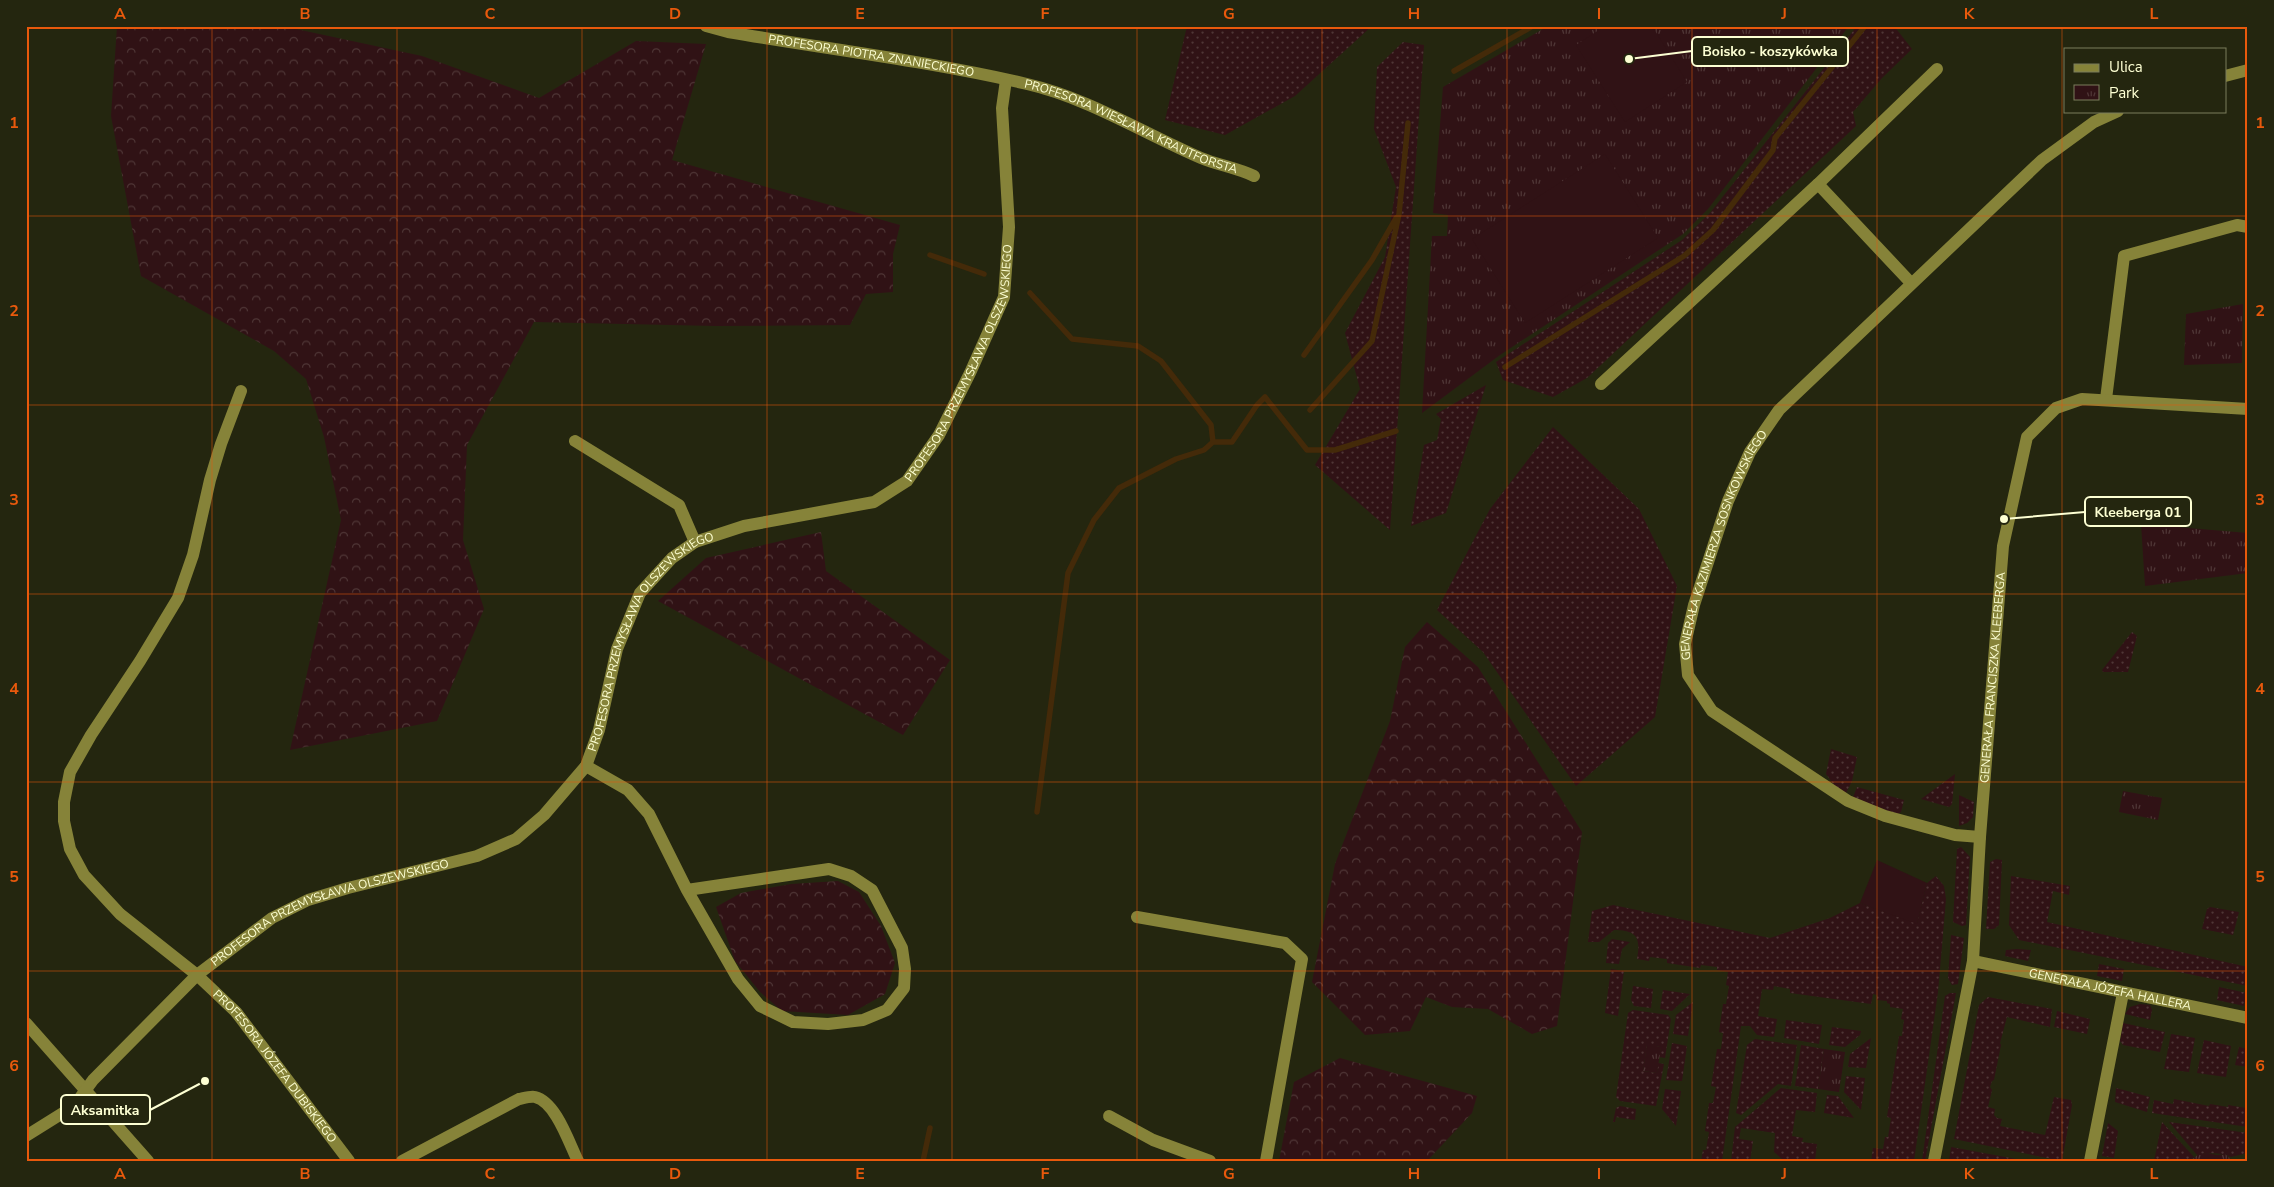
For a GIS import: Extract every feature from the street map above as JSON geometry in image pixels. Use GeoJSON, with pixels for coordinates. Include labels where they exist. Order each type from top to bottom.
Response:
{"type":"FeatureCollection","features":[{"type":"Feature","properties":{"kind":"street","name":"PROFESORA PIOTRA ZNANIECKIEGO"},"geometry":{"type":"LineString","coordinates":[[706,26],[728,32],[971,72],[1006,80]]}},
{"type":"Feature","properties":{"kind":"street"},"geometry":{"type":"LineString","coordinates":[[1601,384],[1818,184],[1938,70]]}},
{"type":"Feature","properties":{"kind":"street"},"geometry":{"type":"LineString","coordinates":[[2226,76],[2248,70]]}},
{"type":"Feature","properties":{"kind":"street","name":"PROFESORA WIESŁAWA KRAUTFORSTA"},"geometry":{"type":"LineString","coordinates":[[1006,80],[1028,84],[1071,98],[1202,158],[1254,176]]}},
{"type":"Feature","properties":{"kind":"street","name":"PROFESORA PRZEMYSŁAWA OLSZEWSKIEGO"},"geometry":{"type":"LineString","coordinates":[[26,1136],[74,1106],[93,1080],[196,975],[272,918],[308,900],[348,888],[477,856],[516,839],[544,815],[586,766],[599,730],[617,649],[640,593],[672,558],[695,542],[744,526],[874,502],[907,482],[939,435],[970,373],[1004,297],[1009,227],[1002,108],[1006,80]]}},
{"type":"Feature","properties":{"kind":"street","name":"GENERAŁA KAZIMIERZA SOSNKOWSKIEGO"},"geometry":{"type":"LineString","coordinates":[[1980,837],[1954,835],[1885,816],[1848,801],[1712,711],[1688,674],[1685,644],[1694,605],[1728,501],[1750,452],[1779,410],[2042,160],[2094,122],[2116,112]]}},
{"type":"Feature","properties":{"kind":"street"},"geometry":{"type":"LineString","coordinates":[[1818,184],[1911,283]]}},
{"type":"Feature","properties":{"kind":"street"},"geometry":{"type":"LineString","coordinates":[[2248,227],[2237,225],[2124,256],[2106,399],[2248,408]]}},
{"type":"Feature","properties":{"kind":"street","name":"PROFESORA JÓZEFA DUBISKIEGO"},"geometry":{"type":"LineString","coordinates":[[241,391],[210,480],[193,555],[178,598],[140,661],[91,735],[70,772],[64,802],[64,821],[70,849],[84,875],[120,914],[196,975],[236,1012],[349,1161]]}},
{"type":"Feature","properties":{"kind":"street","name":"GENERAŁA FRANCISZKA KLEEBERGA"},"geometry":{"type":"LineString","coordinates":[[1934,1161],[1973,961],[1980,837],[2003,546],[2027,437],[2056,408],[2082,399],[2106,399]]}},
{"type":"Feature","properties":{"kind":"street"},"geometry":{"type":"LineString","coordinates":[[575,441],[679,505],[695,542]]}},
{"type":"Feature","properties":{"kind":"street"},"geometry":{"type":"LineString","coordinates":[[586,766],[628,790],[649,814],[687,890],[738,979],[760,1006],[793,1022],[828,1024],[862,1020],[887,1010],[904,988],[906,969],[902,948],[895,933],[872,890],[851,876],[829,869],[687,890]]}},
{"type":"Feature","properties":{"kind":"street"},"geometry":{"type":"LineString","coordinates":[[1137,916],[1286,943],[1302,959],[1266,1161]]}},
{"type":"Feature","properties":{"kind":"street","name":"GENERAŁA JÓZEFA HALLERA"},"geometry":{"type":"LineString","coordinates":[[1973,961],[2248,1018]]}},
{"type":"Feature","properties":{"kind":"street"},"geometry":{"type":"LineString","coordinates":[[2090,1161],[2123,993]]}},
{"type":"Feature","properties":{"kind":"street"},"geometry":{"type":"LineString","coordinates":[[26,1022],[148,1161]]}},
{"type":"Feature","properties":{"kind":"street"},"geometry":{"type":"LineString","coordinates":[[402,1161],[520,1099],[534,1096],[547,1102],[555,1113],[578,1161]]}},
{"type":"Feature","properties":{"kind":"street"},"geometry":{"type":"LineString","coordinates":[[1109,1116],[1153,1140],[1210,1161]]}},
{"type":"Feature","properties":{"kind":"green space"},"geometry":{"type":"Polygon","coordinates":[[[117,26],[282,26],[422,56],[539,98],[636,41],[706,44],[672,160],[900,225],[893,254],[893,292],[866,294],[850,325],[716,326],[534,322],[467,445],[463,540],[484,609],[437,721],[290,750],[341,520],[324,437],[306,379],[274,351],[141,276],[111,116],[117,26]]]}},
{"type":"Feature","properties":{"kind":"green space"},"geometry":{"type":"Polygon","coordinates":[[[1187,26],[1372,26],[1295,96],[1225,135],[1165,120],[1187,26]]]}},
{"type":"Feature","properties":{"kind":"green space"},"geometry":{"type":"Polygon","coordinates":[[[1548,26],[1849,26],[1708,209],[1683,234],[1500,355],[1422,413],[1432,236],[1447,236],[1448,215],[1433,213],[1443,87],[1548,26]]]}},
{"type":"Feature","properties":{"kind":"green space"},"geometry":{"type":"Polygon","coordinates":[[[1605,26],[1652,26],[1687,82],[1625,122],[1576,45],[1605,26]]]}},
{"type":"Feature","properties":{"kind":"green space"},"geometry":{"type":"Polygon","coordinates":[[[1857,26],[1894,26],[1912,49],[1882,78],[1853,112],[1856,126],[1587,378],[1553,397],[1503,380],[1496,362],[1682,240],[1710,213],[1857,26]]]}},
{"type":"Feature","properties":{"kind":"green space"},"geometry":{"type":"Polygon","coordinates":[[[1403,42],[1424,45],[1390,530],[1315,465],[1360,389],[1345,333],[1385,257],[1396,187],[1374,129],[1377,67],[1403,42]]]}},
{"type":"Feature","properties":{"kind":"green space"},"geometry":{"type":"Polygon","coordinates":[[[1605,154],[1658,238],[1525,323],[1472,239],[1605,154]]]}},
{"type":"Feature","properties":{"kind":"green space"},"geometry":{"type":"Polygon","coordinates":[[[2243,304],[2242,363],[2184,365],[2186,314],[2243,304]]]}},
{"type":"Feature","properties":{"kind":"green space"},"geometry":{"type":"Polygon","coordinates":[[[1486,385],[1446,513],[1411,526],[1424,445],[1437,440],[1441,419],[1436,414],[1486,385]]]}},
{"type":"Feature","properties":{"kind":"green space"},"geometry":{"type":"Polygon","coordinates":[[[1553,427],[1639,509],[1677,586],[1655,717],[1576,786],[1483,652],[1437,610],[1490,509],[1553,427]]]}},
{"type":"Feature","properties":{"kind":"green space"},"geometry":{"type":"Polygon","coordinates":[[[2141,524],[2248,533],[2248,573],[2145,586],[2141,524]]]}},
{"type":"Feature","properties":{"kind":"green space"},"geometry":{"type":"Polygon","coordinates":[[[821,532],[826,571],[950,660],[903,735],[658,601],[706,558],[821,532]]]}},
{"type":"Feature","properties":{"kind":"green space"},"geometry":{"type":"Polygon","coordinates":[[[1427,622],[1478,667],[1582,832],[1557,1026],[1532,1034],[1488,1009],[1452,1007],[1426,997],[1410,1031],[1365,1035],[1312,982],[1335,864],[1390,721],[1405,647],[1427,622]]]}},
{"type":"Feature","properties":{"kind":"green space"},"geometry":{"type":"Polygon","coordinates":[[[2132,632],[2137,636],[2128,672],[2103,672],[2102,670],[2132,632]]]}},
{"type":"Feature","properties":{"kind":"green space"},"geometry":{"type":"Polygon","coordinates":[[[1831,749],[1857,757],[1852,781],[1846,793],[1837,789],[1826,774],[1831,749]]]}},
{"type":"Feature","properties":{"kind":"green space"},"geometry":{"type":"Polygon","coordinates":[[[1955,774],[1952,804],[1949,807],[1921,799],[1955,774]]]}},
{"type":"Feature","properties":{"kind":"green space"},"geometry":{"type":"Polygon","coordinates":[[[1857,787],[1904,800],[1901,812],[1898,814],[1852,800],[1857,787]]]}},
{"type":"Feature","properties":{"kind":"green space"},"geometry":{"type":"Polygon","coordinates":[[[2123,791],[2162,798],[2158,820],[2119,812],[2123,791]]]}},
{"type":"Feature","properties":{"kind":"green space"},"geometry":{"type":"Polygon","coordinates":[[[1959,795],[1974,802],[1973,817],[1967,823],[1959,826],[1959,795]]]}},
{"type":"Feature","properties":{"kind":"green space"},"geometry":{"type":"Polygon","coordinates":[[[1961,847],[1970,857],[1966,925],[1962,926],[1953,922],[1957,849],[1961,847]]]}},
{"type":"Feature","properties":{"kind":"green space"},"geometry":{"type":"Polygon","coordinates":[[[1996,859],[2002,860],[1999,925],[1994,929],[1986,929],[1990,862],[1996,859]]]}},
{"type":"Feature","properties":{"kind":"green space"},"geometry":{"type":"Polygon","coordinates":[[[1877,860],[1927,883],[1917,924],[1860,903],[1877,860]]]}},
{"type":"Feature","properties":{"kind":"green space"},"geometry":{"type":"Polygon","coordinates":[[[1936,876],[1944,886],[1946,899],[1938,992],[1914,1161],[1871,1161],[1873,1148],[1883,1149],[1885,1137],[1888,1137],[1891,1118],[1887,1117],[1899,1036],[1902,1036],[1904,1020],[1901,1019],[1903,1009],[1890,1007],[1887,1001],[1877,1000],[1877,995],[1873,994],[1871,1004],[1790,993],[1790,989],[1774,986],[1773,990],[1762,989],[1758,1016],[1777,1019],[1774,1037],[1757,1035],[1750,1026],[1741,1026],[1722,1161],[1701,1161],[1703,1150],[1706,1150],[1709,1132],[1705,1131],[1709,1103],[1713,1103],[1716,1087],[1711,1086],[1717,1049],[1721,1049],[1723,1033],[1719,1032],[1723,1004],[1726,1004],[1729,986],[1726,985],[1728,972],[1717,970],[1717,967],[1701,965],[1700,968],[1667,963],[1667,959],[1650,957],[1649,961],[1637,959],[1638,941],[1636,937],[1622,930],[1614,930],[1599,942],[1588,942],[1592,911],[1613,905],[1770,938],[1830,918],[1860,903],[1917,923],[1927,883],[1936,876]]]}},
{"type":"Feature","properties":{"kind":"green space"},"geometry":{"type":"Polygon","coordinates":[[[2011,876],[2070,886],[2069,895],[2053,891],[2047,922],[2248,967],[2248,986],[2019,940],[2009,925],[2011,876]]]}},
{"type":"Feature","properties":{"kind":"green space"},"geometry":{"type":"Polygon","coordinates":[[[838,881],[859,892],[881,926],[895,963],[885,994],[848,1015],[782,1011],[760,992],[735,961],[716,907],[741,893],[791,884],[838,881]]]}},
{"type":"Feature","properties":{"kind":"green space"},"geometry":{"type":"Polygon","coordinates":[[[2210,907],[2239,912],[2233,935],[2202,929],[2207,909],[2210,907]]]}},
{"type":"Feature","properties":{"kind":"green space"},"geometry":{"type":"Polygon","coordinates":[[[1951,935],[1964,938],[1958,984],[1952,985],[1948,978],[1951,935]]]}},
{"type":"Feature","properties":{"kind":"green space"},"geometry":{"type":"Polygon","coordinates":[[[1612,939],[1630,942],[1622,949],[1619,964],[1606,963],[1608,943],[1612,939]]]}},
{"type":"Feature","properties":{"kind":"green space"},"geometry":{"type":"Polygon","coordinates":[[[2006,950],[2031,950],[2028,961],[2005,956],[2006,950]]]}},
{"type":"Feature","properties":{"kind":"green space"},"geometry":{"type":"Polygon","coordinates":[[[2099,964],[2124,969],[2122,981],[2097,976],[2099,964]]]}},
{"type":"Feature","properties":{"kind":"green space"},"geometry":{"type":"Polygon","coordinates":[[[1611,969],[1624,971],[1618,1016],[1605,1013],[1611,969]]]}},
{"type":"Feature","properties":{"kind":"green space"},"geometry":{"type":"Polygon","coordinates":[[[1633,986],[1653,989],[1651,1008],[1634,1006],[1631,1000],[1633,986]]]}},
{"type":"Feature","properties":{"kind":"green space"},"geometry":{"type":"Polygon","coordinates":[[[2219,987],[2247,993],[2244,1006],[2217,1000],[2219,987]]]}},
{"type":"Feature","properties":{"kind":"green space"},"geometry":{"type":"Polygon","coordinates":[[[1663,990],[1690,994],[1672,1011],[1660,1009],[1663,990]]]}},
{"type":"Feature","properties":{"kind":"green space"},"geometry":{"type":"Polygon","coordinates":[[[1950,993],[1956,993],[1925,1161],[1922,1161],[1945,996],[1950,993]]]}},
{"type":"Feature","properties":{"kind":"green space"},"geometry":{"type":"Polygon","coordinates":[[[1988,997],[2052,1009],[2050,1027],[2007,1017],[2000,1043],[1994,1080],[1990,1087],[1992,1090],[1988,1107],[1995,1109],[1994,1115],[2002,1119],[2000,1126],[2045,1135],[2054,1097],[2071,1100],[2072,1105],[2062,1161],[1954,1139],[1979,1005],[1988,997]]]}},
{"type":"Feature","properties":{"kind":"green space"},"geometry":{"type":"Polygon","coordinates":[[[1693,1002],[1688,1036],[1673,1034],[1676,1015],[1693,1002]]]}},
{"type":"Feature","properties":{"kind":"green space"},"geometry":{"type":"Polygon","coordinates":[[[2140,1004],[2150,1005],[2152,1010],[2150,1020],[2125,1014],[2130,1007],[2140,1004]]]}},
{"type":"Feature","properties":{"kind":"green space"},"geometry":{"type":"Polygon","coordinates":[[[1633,1010],[1668,1015],[1671,1019],[1665,1058],[1659,1057],[1661,1047],[1647,1045],[1643,1071],[1657,1073],[1658,1063],[1664,1064],[1656,1106],[1620,1101],[1616,1097],[1628,1013],[1633,1010]]]}},
{"type":"Feature","properties":{"kind":"green space"},"geometry":{"type":"Polygon","coordinates":[[[2057,1011],[2090,1019],[2087,1034],[2054,1027],[2057,1011]]]}},
{"type":"Feature","properties":{"kind":"green space"},"geometry":{"type":"Polygon","coordinates":[[[1786,1020],[1822,1025],[1819,1044],[1784,1038],[1786,1020]]]}},
{"type":"Feature","properties":{"kind":"green space"},"geometry":{"type":"Polygon","coordinates":[[[2123,1023],[2165,1032],[2160,1052],[2123,1045],[2120,1041],[2123,1023]]]}},
{"type":"Feature","properties":{"kind":"green space"},"geometry":{"type":"Polygon","coordinates":[[[1832,1027],[1861,1031],[1860,1035],[1845,1047],[1829,1045],[1832,1027]]]}},
{"type":"Feature","properties":{"kind":"green space"},"geometry":{"type":"Polygon","coordinates":[[[2171,1034],[2195,1038],[2189,1072],[2164,1069],[2171,1034]]]}},
{"type":"Feature","properties":{"kind":"green space"},"geometry":{"type":"Polygon","coordinates":[[[1871,1038],[1866,1068],[1848,1067],[1850,1054],[1871,1038]]]}},
{"type":"Feature","properties":{"kind":"green space"},"geometry":{"type":"Polygon","coordinates":[[[1755,1039],[1797,1045],[1791,1086],[1778,1084],[1741,1115],[1736,1113],[1747,1045],[1755,1039]]]}},
{"type":"Feature","properties":{"kind":"green space"},"geometry":{"type":"Polygon","coordinates":[[[2204,1040],[2231,1046],[2226,1077],[2197,1073],[2204,1040]]]}},
{"type":"Feature","properties":{"kind":"green space"},"geometry":{"type":"Polygon","coordinates":[[[1672,1043],[1687,1046],[1682,1081],[1666,1080],[1672,1043]]]}},
{"type":"Feature","properties":{"kind":"green space"},"geometry":{"type":"Polygon","coordinates":[[[1647,1044],[1661,1047],[1657,1073],[1643,1071],[1647,1044]]]}},
{"type":"Feature","properties":{"kind":"green space"},"geometry":{"type":"Polygon","coordinates":[[[1801,1045],[1824,1049],[1818,1089],[1795,1086],[1801,1045]]]}},
{"type":"Feature","properties":{"kind":"green space"},"geometry":{"type":"Polygon","coordinates":[[[2239,1047],[2248,1049],[2248,1067],[2235,1065],[2239,1047]]]}},
{"type":"Feature","properties":{"kind":"green space"},"geometry":{"type":"Polygon","coordinates":[[[1824,1049],[1845,1052],[1839,1092],[1818,1089],[1824,1049]]]}},
{"type":"Feature","properties":{"kind":"green space"},"geometry":{"type":"Polygon","coordinates":[[[1340,1058],[1477,1096],[1472,1113],[1427,1161],[1279,1161],[1294,1082],[1340,1058]]]}},
{"type":"Feature","properties":{"kind":"green space"},"geometry":{"type":"Polygon","coordinates":[[[1846,1076],[1865,1078],[1861,1110],[1844,1092],[1846,1076]]]}},
{"type":"Feature","properties":{"kind":"green space"},"geometry":{"type":"Polygon","coordinates":[[[1781,1088],[1817,1093],[1815,1112],[1796,1110],[1792,1136],[1803,1138],[1802,1142],[1817,1144],[1815,1161],[1782,1159],[1774,1152],[1775,1133],[1741,1128],[1739,1139],[1753,1141],[1750,1161],[1731,1161],[1735,1127],[1781,1088]]]}},
{"type":"Feature","properties":{"kind":"green space"},"geometry":{"type":"Polygon","coordinates":[[[2116,1088],[2150,1097],[2147,1112],[2115,1102],[2116,1088]]]}},
{"type":"Feature","properties":{"kind":"green space"},"geometry":{"type":"Polygon","coordinates":[[[1665,1089],[1681,1091],[1676,1126],[1662,1109],[1665,1089]]]}},
{"type":"Feature","properties":{"kind":"green space"},"geometry":{"type":"Polygon","coordinates":[[[1827,1095],[1838,1096],[1854,1118],[1824,1113],[1827,1095]]]}},
{"type":"Feature","properties":{"kind":"green space"},"geometry":{"type":"Polygon","coordinates":[[[2174,1099],[2209,1106],[2210,1104],[2246,1108],[2248,1104],[2248,1127],[2152,1113],[2154,1100],[2173,1104],[2174,1099]]]}},
{"type":"Feature","properties":{"kind":"green space"},"geometry":{"type":"Polygon","coordinates":[[[1620,1106],[1636,1109],[1635,1120],[1616,1117],[1615,1122],[1613,1122],[1616,1108],[1620,1106]]]}},
{"type":"Feature","properties":{"kind":"green space"},"geometry":{"type":"Polygon","coordinates":[[[2162,1122],[2194,1157],[2190,1161],[2154,1161],[2162,1122]]]}},
{"type":"Feature","properties":{"kind":"green space"},"geometry":{"type":"Polygon","coordinates":[[[2169,1122],[2248,1133],[2248,1153],[2231,1157],[2215,1153],[2197,1155],[2169,1122]]]}},
{"type":"Feature","properties":{"kind":"green space"},"geometry":{"type":"Polygon","coordinates":[[[2108,1123],[2118,1131],[2114,1158],[2102,1156],[2108,1123]]]}},
{"type":"Feature","properties":{"kind":"green space"},"geometry":{"type":"Polygon","coordinates":[[[1951,1147],[2027,1161],[1949,1161],[1951,1147]]]}},
{"type":"Feature","properties":{"kind":"green space"},"geometry":{"type":"Polygon","coordinates":[[[2199,1154],[2225,1154],[2233,1161],[2190,1161],[2199,1154]]]}},
{"type":"Feature","properties":{"kind":"waterway"},"geometry":{"type":"LineString","coordinates":[[1505,367],[1684,256],[1713,230],[1773,150],[1775,138],[1865,26]]}},
{"type":"Feature","properties":{"kind":"waterway"},"geometry":{"type":"LineString","coordinates":[[1454,71],[1531,27]]}},
{"type":"Feature","properties":{"kind":"waterway"},"geometry":{"type":"LineString","coordinates":[[1310,410],[1372,341],[1399,214],[1408,123]]}},
{"type":"Feature","properties":{"kind":"waterway"},"geometry":{"type":"LineString","coordinates":[[1304,355],[1372,260],[1396,218]]}},
{"type":"Feature","properties":{"kind":"waterway"},"geometry":{"type":"LineString","coordinates":[[930,255],[984,274]]}},
{"type":"Feature","properties":{"kind":"waterway"},"geometry":{"type":"LineString","coordinates":[[1030,293],[1072,339],[1138,346],[1161,361],[1211,425],[1213,442]]}},
{"type":"Feature","properties":{"kind":"waterway"},"geometry":{"type":"LineString","coordinates":[[1037,812],[1068,573],[1094,520],[1119,488],[1176,459],[1204,450],[1213,442],[1232,442],[1257,405],[1265,397],[1307,450],[1335,450],[1396,431]]}},
{"type":"Feature","properties":{"kind":"waterway"},"geometry":{"type":"LineString","coordinates":[[923,1161],[930,1128]]}},
{"type":"Feature","properties":{"kind":"place","name":"Boisko - koszykówka"},"geometry":{"type":"Point","coordinates":[1629,59]}},
{"type":"Feature","properties":{"kind":"place","name":"Kleeberga 01"},"geometry":{"type":"Point","coordinates":[2004,519]}},
{"type":"Feature","properties":{"kind":"place","name":"Aksamitka"},"geometry":{"type":"Point","coordinates":[205,1081]}}]}
